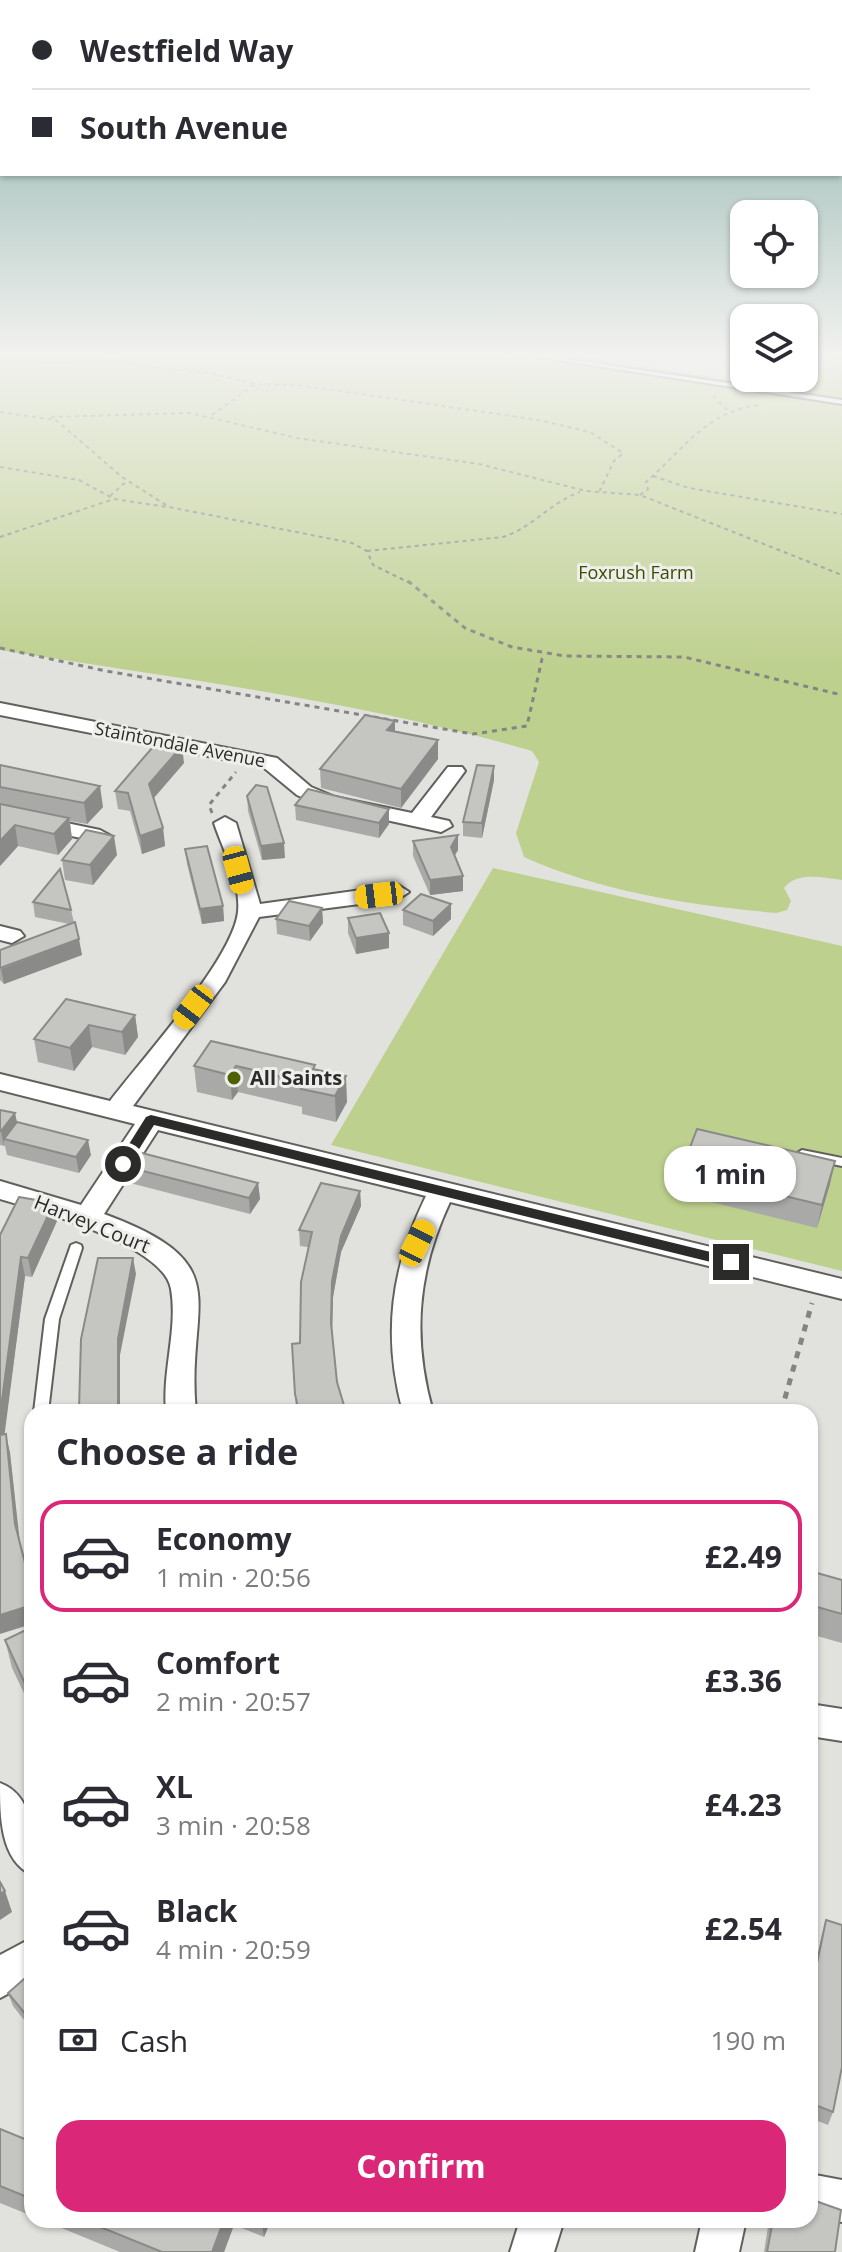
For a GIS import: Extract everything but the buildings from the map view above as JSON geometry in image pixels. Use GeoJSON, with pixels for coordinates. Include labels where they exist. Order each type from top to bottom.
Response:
{"type":"FeatureCollection","features":[{"type":"Feature","properties":{"kind":"street","name":"Staintondale Avenue"},"geometry":{"type":"LineString","coordinates":[[0,709],[276,765],[304,791],[329,802],[441,826]]}},
{"type":"Feature","properties":{"kind":"street"},"geometry":{"type":"LineString","coordinates":[[276,765],[301,754]]}},
{"type":"Feature","properties":{"kind":"street"},"geometry":{"type":"LineString","coordinates":[[417,821],[455,771]]}},
{"type":"Feature","properties":{"kind":"street"},"geometry":{"type":"LineString","coordinates":[[0,815],[100,836]]}},
{"type":"Feature","properties":{"kind":"street"},"geometry":{"type":"LineString","coordinates":[[116,1111],[236,945],[249,912],[222,839]]}},
{"type":"Feature","properties":{"kind":"street"},"geometry":{"type":"LineString","coordinates":[[249,912],[365,908],[398,892]]}},
{"type":"Feature","properties":{"kind":"street"},"geometry":{"type":"LineString","coordinates":[[0,1082],[830,1286]]}},
{"type":"Feature","properties":{"kind":"street"},"geometry":{"type":"LineString","coordinates":[[87,1218],[151,1120]]}},
{"type":"Feature","properties":{"kind":"street","name":"Harvey Court"},"geometry":{"type":"LineString","coordinates":[[0,1190],[87,1218],[159,1252],[173,1265],[184,1281],[186,1298],[178,1377],[180,1404]]}},
{"type":"Feature","properties":{"kind":"street"},"geometry":{"type":"LineString","coordinates":[[416,1404],[404,1353],[405,1295],[417,1243],[442,1191]]}},
{"type":"Feature","properties":{"kind":"street"},"geometry":{"type":"LineString","coordinates":[[818,1721],[842,1725]]}},
{"type":"Feature","properties":{"kind":"street"},"geometry":{"type":"LineString","coordinates":[[0,1800],[24,1843]]}},
{"type":"Feature","properties":{"kind":"street"},"geometry":{"type":"LineString","coordinates":[[0,1978],[24,1963]]}},
{"type":"Feature","properties":{"kind":"street"},"geometry":{"type":"LineString","coordinates":[[818,2196],[842,2201]]}},
{"type":"Feature","properties":{"kind":"street"},"geometry":{"type":"LineString","coordinates":[[532,2252],[540,2228]]}},
{"type":"Feature","properties":{"kind":"street"},"geometry":{"type":"LineString","coordinates":[[717,2252],[722,2228]]}},
{"type":"Feature","properties":{"kind":"lane"},"geometry":{"type":"LineString","coordinates":[[785,1150],[842,1162]]}},
{"type":"Feature","properties":{"kind":"lane"},"geometry":{"type":"LineString","coordinates":[[42,1404],[52,1319],[76,1248]]}},
{"type":"Feature","properties":{"kind":"path"},"geometry":{"type":"LineString","coordinates":[[101,459],[169,507]]}},
{"type":"Feature","properties":{"kind":"path"},"geometry":{"type":"LineString","coordinates":[[450,459],[586,491],[640,495],[842,575]]}},
{"type":"Feature","properties":{"kind":"path"},"geometry":{"type":"LineString","coordinates":[[599,492],[616,459]]}},
{"type":"Feature","properties":{"kind":"path"},"geometry":{"type":"LineString","coordinates":[[640,495],[653,476],[661,472],[671,459]]}},
{"type":"Feature","properties":{"kind":"path"},"geometry":{"type":"LineString","coordinates":[[0,467],[79,480],[112,498],[333,538],[367,551],[444,541],[487,540],[511,534],[530,526],[567,495],[586,491]]}},
{"type":"Feature","properties":{"kind":"path"},"geometry":{"type":"LineString","coordinates":[[653,476],[689,488],[842,514]]}},
{"type":"Feature","properties":{"kind":"path"},"geometry":{"type":"LineString","coordinates":[[0,537],[112,498],[128,480]]}},
{"type":"Feature","properties":{"kind":"path"},"geometry":{"type":"LineString","coordinates":[[367,551],[373,565],[402,576],[471,632],[546,655],[684,657],[842,695]]}},
{"type":"Feature","properties":{"kind":"path"},"geometry":{"type":"LineString","coordinates":[[0,648],[106,671],[473,734],[527,726],[542,659],[546,655]]}},
{"type":"Feature","properties":{"kind":"path"},"geometry":{"type":"LineString","coordinates":[[222,839],[209,805],[248,758]]}},
{"type":"Feature","properties":{"kind":"path"},"geometry":{"type":"LineString","coordinates":[[784,1404],[830,1286]]}},
{"type":"Feature","properties":{"kind":"green space","name":"Foxrush Farm"},"geometry":{"type":"Polygon","coordinates":[[[0,459],[842,459],[842,880],[796,879],[784,888],[791,901],[787,910],[776,913],[648,896],[585,880],[524,857],[516,833],[539,762],[532,751],[401,718],[201,681],[0,650],[0,459]]]}},
{"type":"Feature","properties":{"kind":"green space"},"geometry":{"type":"Polygon","coordinates":[[[493,868],[842,946],[842,1271],[331,1145],[493,868]]]}},
{"type":"Feature","properties":{"kind":"place","name":"All Saints"},"geometry":{"type":"Point","coordinates":[234,1078]}},
{"type":"Feature","properties":{"kind":"route"},"geometry":{"type":"LineString","coordinates":[[123,1164],[151,1120],[731,1262]]}}]}
